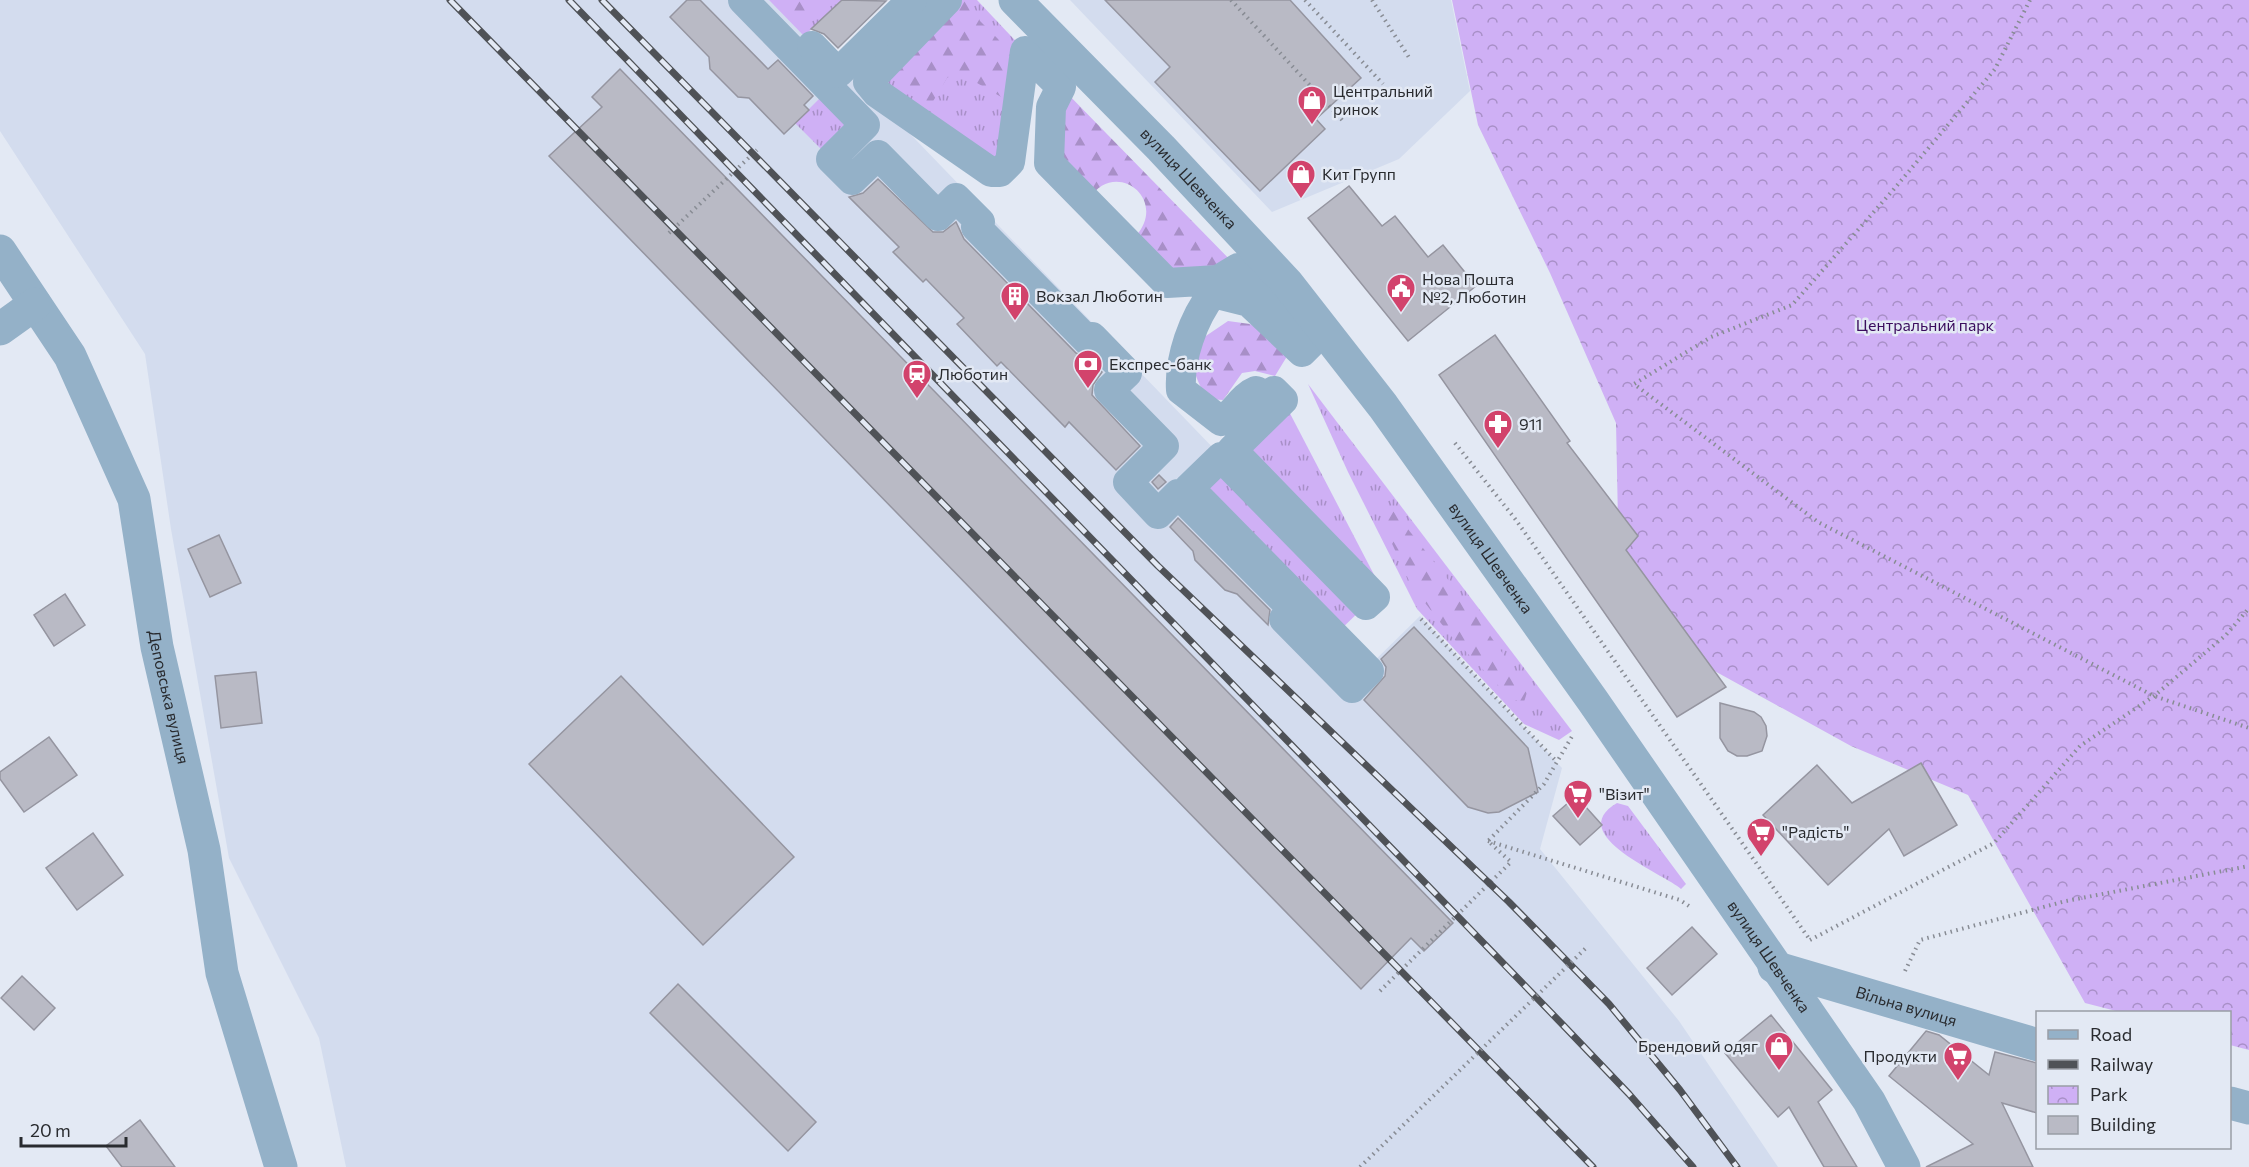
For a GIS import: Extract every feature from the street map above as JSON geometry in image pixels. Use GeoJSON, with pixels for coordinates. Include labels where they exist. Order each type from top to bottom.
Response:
{"type":"FeatureCollection","features":[{"type":"Feature","properties":{"kind":"street"},"geometry":{"type":"LineString","coordinates":[[743,0],[865,125],[831,159],[852,180],[878,154],[938,216],[956,198],[980,222],[976,226],[991,242],[1088,341],[1092,337],[1127,373],[1110,390],[1164,446],[1128,482],[1158,514],[1178,494],[1293,609],[1284,619],[1352,688],[1369,671],[1189,488],[1221,457],[1365,605],[1375,597],[1232,450],[1283,400],[1274,391],[1266,396],[1256,392],[1248,395],[1229,417],[1221,421],[1181,390],[1180,370],[1203,305],[1213,293],[1249,302],[1302,352],[1310,344],[1238,268],[1218,280],[1167,283],[1049,163],[1051,107],[1061,87],[1025,51],[1010,162],[1000,172],[992,172],[877,93],[868,82],[947,0]]}},
{"type":"Feature","properties":{"kind":"street"},"geometry":{"type":"LineString","coordinates":[[769,0],[838,73],[912,0]]}},
{"type":"Feature","properties":{"kind":"street","name":"вулиця Шевченка"},"geometry":{"type":"LineString","coordinates":[[1014,0],[1169,157],[1287,283],[1383,406],[1593,701],[1774,967],[1869,1101],[1904,1167]]}},
{"type":"Feature","properties":{"kind":"street","name":"Деповська вулиця"},"geometry":{"type":"LineString","coordinates":[[0,251],[70,356],[134,499],[157,647],[204,850],[222,973],[281,1167]]}},
{"type":"Feature","properties":{"kind":"street"},"geometry":{"type":"LineString","coordinates":[[0,330],[35,304]]}},
{"type":"Feature","properties":{"kind":"street","name":"Вільна вулиця"},"geometry":{"type":"LineString","coordinates":[[1774,967],[2036,1045]]}},
{"type":"Feature","properties":{"kind":"street"},"geometry":{"type":"LineString","coordinates":[[2231,1103],[2249,1108]]}},
{"type":"Feature","properties":{"kind":"path"},"geometry":{"type":"LineString","coordinates":[[1231,0],[1343,121]]}},
{"type":"Feature","properties":{"kind":"path"},"geometry":{"type":"LineString","coordinates":[[1305,0],[1383,84]]}},
{"type":"Feature","properties":{"kind":"path"},"geometry":{"type":"LineString","coordinates":[[1372,0],[1410,59]]}},
{"type":"Feature","properties":{"kind":"path"},"geometry":{"type":"LineString","coordinates":[[2030,0],[1995,69],[1792,305],[1711,337],[1634,384],[1818,522],[2154,696],[2249,728]]}},
{"type":"Feature","properties":{"kind":"path"},"geometry":{"type":"LineString","coordinates":[[669,233],[757,150]]}},
{"type":"Feature","properties":{"kind":"path"},"geometry":{"type":"LineString","coordinates":[[1774,967],[1820,933],[1994,843],[2080,746],[2154,696],[2226,635],[2249,608]]}},
{"type":"Feature","properties":{"kind":"path"},"geometry":{"type":"LineString","coordinates":[[1421,619],[1557,762]]}},
{"type":"Feature","properties":{"kind":"path"},"geometry":{"type":"LineString","coordinates":[[1488,841],[1544,784],[1593,701]]}},
{"type":"Feature","properties":{"kind":"path"},"geometry":{"type":"LineString","coordinates":[[1488,841],[1680,900],[1699,913]]}},
{"type":"Feature","properties":{"kind":"path"},"geometry":{"type":"LineString","coordinates":[[1380,991],[1511,862],[1488,841]]}},
{"type":"Feature","properties":{"kind":"path"},"geometry":{"type":"LineString","coordinates":[[1890,1001],[1920,940],[2066,901],[2249,866]]}},
{"type":"Feature","properties":{"kind":"path"},"geometry":{"type":"LineString","coordinates":[[1360,1167],[1588,946]]}},
{"type":"Feature","properties":{"kind":"shaded area"},"geometry":{"type":"Polygon","coordinates":[[[0,0],[781,0],[1218,453],[1364,671],[1420,616],[1562,768],[1540,849],[1679,1021],[1778,1167],[346,1167],[319,1038],[229,858],[171,529],[145,354],[0,131],[0,0]]]}},
{"type":"Feature","properties":{"kind":"shaded area","name":"Центральний ринок"},"geometry":{"type":"Polygon","coordinates":[[[1070,0],[1451,0],[1470,91],[1399,159],[1272,212],[1070,0]]]}},
{"type":"Feature","properties":{"kind":"green space"},"geometry":{"type":"Polygon","coordinates":[[[769,0],[842,0],[804,36],[769,0]]]}},
{"type":"Feature","properties":{"kind":"green space"},"geometry":{"type":"Polygon","coordinates":[[[775,0],[818,0],[804,17],[790,14],[775,0]]]}},
{"type":"Feature","properties":{"kind":"green space"},"geometry":{"type":"Polygon","coordinates":[[[947,0],[977,0],[1027,53],[1000,172],[877,93],[947,0]]]}},
{"type":"Feature","properties":{"kind":"green space"},"geometry":{"type":"Polygon","coordinates":[[[959,0],[965,0],[974,7],[980,21],[998,39],[1015,62],[1014,92],[1003,98],[958,72],[947,78],[932,103],[911,95],[898,85],[896,71],[959,0]]]}},
{"type":"Feature","properties":{"kind":"green space","name":"Центральний парк"},"geometry":{"type":"Polygon","coordinates":[[[1452,0],[2249,0],[2249,1050],[2231,1045],[2231,1011],[2116,1011],[2085,1003],[1968,795],[1851,746],[1620,619],[1616,423],[1550,273],[1478,125],[1452,0]]]}},
{"type":"Feature","properties":{"kind":"green space"},"geometry":{"type":"Polygon","coordinates":[[[1061,87],[1238,268],[1167,283],[1136,236],[1144,222],[1146,208],[1142,197],[1134,188],[1124,183],[1112,182],[1100,187],[1089,199],[1050,136],[1061,87]]]}},
{"type":"Feature","properties":{"kind":"green space"},"geometry":{"type":"Polygon","coordinates":[[[829,89],[865,125],[831,159],[795,123],[829,89]]]}},
{"type":"Feature","properties":{"kind":"green space"},"geometry":{"type":"Polygon","coordinates":[[[1228,321],[1250,324],[1285,345],[1286,358],[1275,376],[1255,371],[1242,373],[1223,400],[1208,399],[1195,372],[1194,359],[1197,342],[1228,321]]]}},
{"type":"Feature","properties":{"kind":"green space"},"geometry":{"type":"Polygon","coordinates":[[[1308,384],[1572,731],[1559,740],[1524,724],[1417,609],[1348,472],[1308,384]]]}},
{"type":"Feature","properties":{"kind":"green space"},"geometry":{"type":"Polygon","coordinates":[[[1283,400],[1382,590],[1232,450],[1283,400]]]}},
{"type":"Feature","properties":{"kind":"green space"},"geometry":{"type":"Polygon","coordinates":[[[1221,457],[1366,605],[1334,636],[1189,488],[1221,457]]]}},
{"type":"Feature","properties":{"kind":"green space"},"geometry":{"type":"Polygon","coordinates":[[[1392,509],[1469,606],[1528,689],[1524,702],[1511,699],[1451,636],[1411,585],[1383,524],[1392,509]]]}},
{"type":"Feature","properties":{"kind":"green space"},"geometry":{"type":"Polygon","coordinates":[[[1617,803],[1628,806],[1686,884],[1681,889],[1623,853],[1609,841],[1602,828],[1603,815],[1617,803]]]}},
{"type":"Feature","properties":{"kind":"building"},"geometry":{"type":"Polygon","coordinates":[[[687,0],[700,0],[768,69],[778,60],[813,96],[804,105],[809,110],[784,134],[749,98],[738,97],[710,69],[709,57],[670,17],[687,0]]]}},
{"type":"Feature","properties":{"kind":"building"},"geometry":{"type":"Polygon","coordinates":[[[842,0],[886,1],[838,48],[824,34],[811,29],[842,0]]]}},
{"type":"Feature","properties":{"kind":"building"},"geometry":{"type":"Polygon","coordinates":[[[1105,0],[1290,0],[1361,78],[1316,119],[1325,129],[1260,191],[1155,82],[1170,67],[1105,0]]]}},
{"type":"Feature","properties":{"kind":"building"},"geometry":{"type":"Polygon","coordinates":[[[620,69],[1453,923],[1424,951],[1411,938],[1361,989],[549,156],[602,107],[592,97],[620,69]]]}},
{"type":"Feature","properties":{"kind":"building","name":"Вокзал Люботин"},"geometry":{"type":"Polygon","coordinates":[[[878,179],[933,232],[943,232],[956,222],[964,239],[1076,353],[1088,358],[1102,372],[1093,385],[1092,395],[1140,446],[1116,470],[1069,422],[1065,427],[1001,362],[997,366],[957,324],[964,318],[926,279],[923,282],[893,252],[899,247],[849,197],[863,193],[878,179]]]}},
{"type":"Feature","properties":{"kind":"building"},"geometry":{"type":"Polygon","coordinates":[[[1349,186],[1382,226],[1395,216],[1428,257],[1443,245],[1476,286],[1408,341],[1308,218],[1349,186]]]}},
{"type":"Feature","properties":{"kind":"building"},"geometry":{"type":"Polygon","coordinates":[[[1495,335],[1570,441],[1567,443],[1638,536],[1626,550],[1726,687],[1677,717],[1439,375],[1495,335]]]}},
{"type":"Feature","properties":{"kind":"building"},"geometry":{"type":"Polygon","coordinates":[[[1159,475],[1166,482],[1158,489],[1152,482],[1159,475]]]}},
{"type":"Feature","properties":{"kind":"building"},"geometry":{"type":"Polygon","coordinates":[[[1178,518],[1270,610],[1268,625],[1237,594],[1225,590],[1195,560],[1193,551],[1170,527],[1178,518]]]}},
{"type":"Feature","properties":{"kind":"building"},"geometry":{"type":"Polygon","coordinates":[[[219,535],[241,583],[210,597],[188,549],[219,535]]]}},
{"type":"Feature","properties":{"kind":"building"},"geometry":{"type":"Polygon","coordinates":[[[65,594],[85,625],[54,646],[34,615],[65,594]]]}},
{"type":"Feature","properties":{"kind":"building"},"geometry":{"type":"Polygon","coordinates":[[[1414,627],[1528,748],[1538,792],[1499,812],[1488,813],[1468,807],[1364,700],[1385,676],[1386,667],[1381,659],[1414,627]]]}},
{"type":"Feature","properties":{"kind":"building"},"geometry":{"type":"Polygon","coordinates":[[[256,672],[262,723],[221,728],[215,676],[256,672]]]}},
{"type":"Feature","properties":{"kind":"building"},"geometry":{"type":"Polygon","coordinates":[[[621,676],[794,857],[703,945],[529,764],[621,676]]]}},
{"type":"Feature","properties":{"kind":"building"},"geometry":{"type":"Polygon","coordinates":[[[1720,703],[1754,712],[1761,717],[1766,726],[1767,736],[1762,751],[1747,756],[1737,756],[1728,751],[1720,738],[1720,703]]]}},
{"type":"Feature","properties":{"kind":"building"},"geometry":{"type":"Polygon","coordinates":[[[49,737],[77,775],[24,812],[0,779],[0,772],[49,737]]]}},
{"type":"Feature","properties":{"kind":"building"},"geometry":{"type":"Polygon","coordinates":[[[1921,763],[1957,825],[1904,856],[1889,829],[1828,885],[1763,815],[1817,765],[1852,803],[1921,763]]]}},
{"type":"Feature","properties":{"kind":"building"},"geometry":{"type":"Polygon","coordinates":[[[1576,796],[1602,825],[1580,845],[1553,816],[1576,796]]]}},
{"type":"Feature","properties":{"kind":"building"},"geometry":{"type":"Polygon","coordinates":[[[93,833],[123,875],[77,910],[46,868],[93,833]]]}},
{"type":"Feature","properties":{"kind":"building"},"geometry":{"type":"Polygon","coordinates":[[[1692,927],[1717,954],[1672,995],[1647,968],[1692,927]]]}},
{"type":"Feature","properties":{"kind":"building"},"geometry":{"type":"Polygon","coordinates":[[[22,976],[55,1008],[34,1030],[1,998],[22,976]]]}},
{"type":"Feature","properties":{"kind":"building"},"geometry":{"type":"Polygon","coordinates":[[[678,984],[816,1122],[788,1151],[650,1013],[678,984]]]}},
{"type":"Feature","properties":{"kind":"building","name":"Брендовий одяг"},"geometry":{"type":"Polygon","coordinates":[[[1771,1015],[1832,1090],[1818,1102],[1857,1167],[1824,1167],[1789,1107],[1778,1117],[1725,1053],[1771,1015]]]}},
{"type":"Feature","properties":{"kind":"building"},"geometry":{"type":"Polygon","coordinates":[[[1926,1031],[1939,1035],[1989,1075],[1995,1052],[2036,1063],[2036,1113],[2002,1103],[2033,1167],[1926,1167],[1973,1144],[1889,1076],[1926,1031]]]}},
{"type":"Feature","properties":{"kind":"building"},"geometry":{"type":"Polygon","coordinates":[[[140,1120],[175,1167],[122,1167],[106,1146],[140,1120]]]}},
{"type":"Feature","properties":{"kind":"railway"},"geometry":{"type":"LineString","coordinates":[[450,0],[1593,1167]]}},
{"type":"Feature","properties":{"kind":"railway"},"geometry":{"type":"LineString","coordinates":[[569,0],[1563,1025],[1629,1094],[1693,1167]]}},
{"type":"Feature","properties":{"kind":"railway"},"geometry":{"type":"LineString","coordinates":[[602,0],[1158,566],[1509,902],[1609,1004],[1680,1090],[1737,1167]]}},
{"type":"Feature","properties":{"kind":"place","name":"Центральний ринок"},"geometry":{"type":"Point","coordinates":[1312,126]}},
{"type":"Feature","properties":{"kind":"place","name":"Кит Групп"},"geometry":{"type":"Point","coordinates":[1301,200]}},
{"type":"Feature","properties":{"kind":"place","name":"Нова Пошта №2, Люботин"},"geometry":{"type":"Point","coordinates":[1401,314]}},
{"type":"Feature","properties":{"kind":"place","name":"Вокзал Люботин"},"geometry":{"type":"Point","coordinates":[1015,322]}},
{"type":"Feature","properties":{"kind":"place","name":"Експрес-банк"},"geometry":{"type":"Point","coordinates":[1088,390]}},
{"type":"Feature","properties":{"kind":"place","name":"Люботин"},"geometry":{"type":"Point","coordinates":[917,400]}},
{"type":"Feature","properties":{"kind":"place","name":"911"},"geometry":{"type":"Point","coordinates":[1498,450]}},
{"type":"Feature","properties":{"kind":"place","name":"\"Візит\""},"geometry":{"type":"Point","coordinates":[1578,820]}},
{"type":"Feature","properties":{"kind":"place","name":"\"Радість\""},"geometry":{"type":"Point","coordinates":[1761,858]}},
{"type":"Feature","properties":{"kind":"place","name":"Брендовий одяг"},"geometry":{"type":"Point","coordinates":[1779,1072]}},
{"type":"Feature","properties":{"kind":"place","name":"Продукти"},"geometry":{"type":"Point","coordinates":[1958,1082]}}]}
